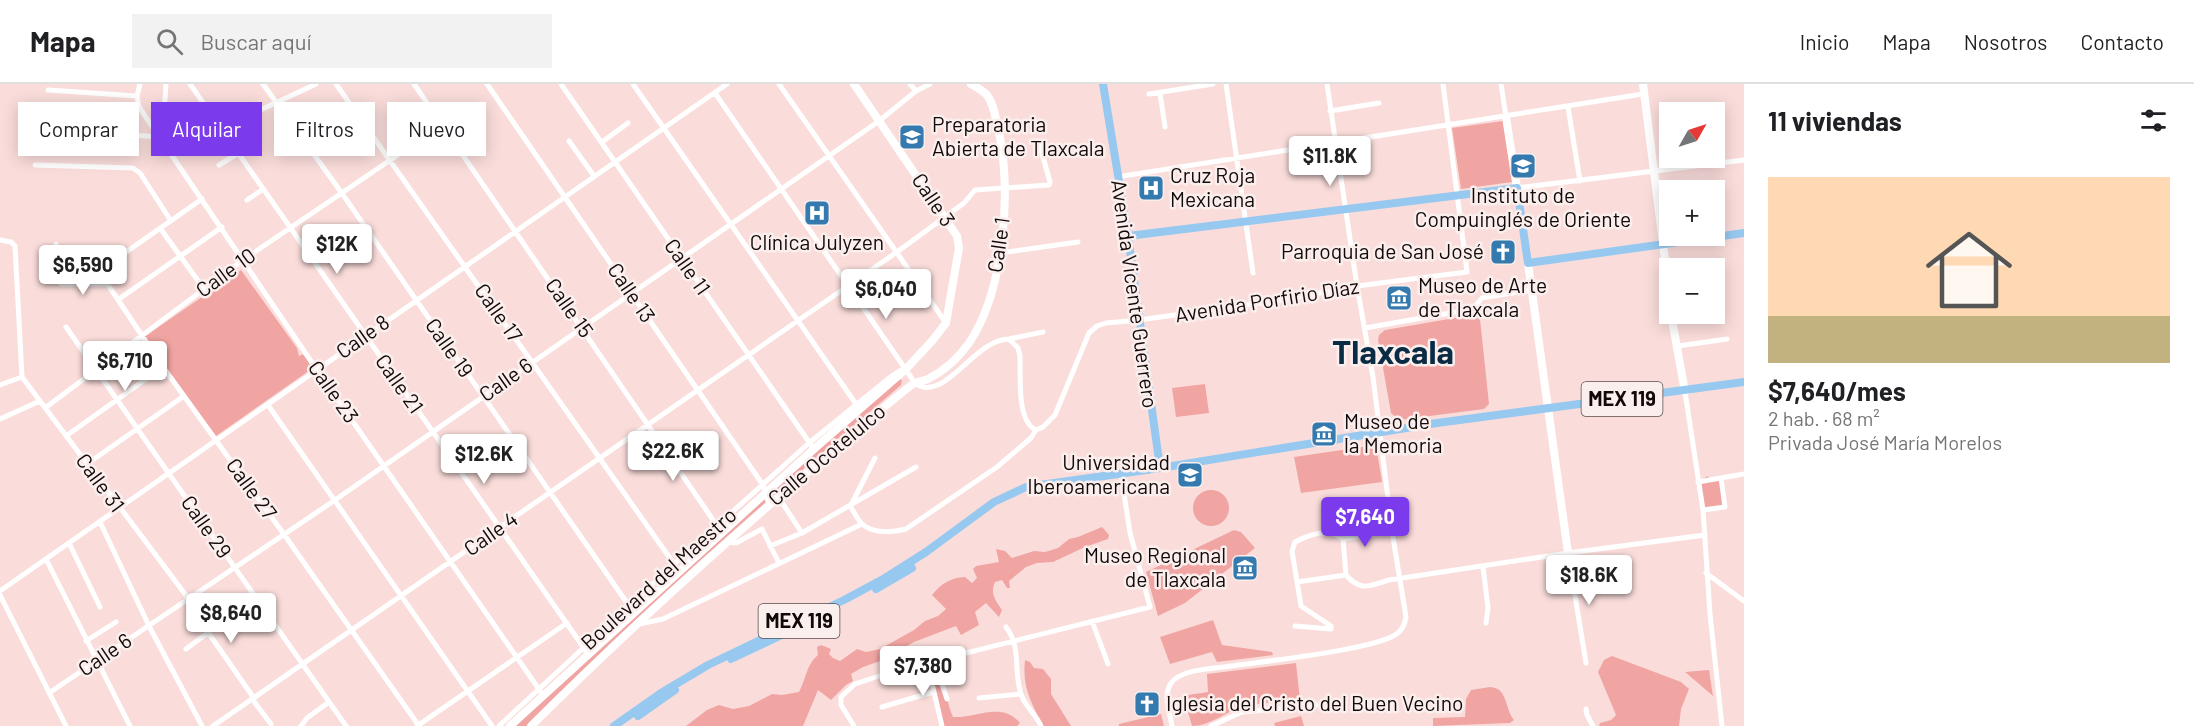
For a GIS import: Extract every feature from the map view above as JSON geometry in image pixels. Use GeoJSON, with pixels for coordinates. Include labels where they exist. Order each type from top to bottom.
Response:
{"type":"FeatureCollection","features":[{"type":"Feature","properties":{"kind":"main road","name":"Calle 3"},"geometry":{"type":"LineString","coordinates":[[854,84],[957,236],[959,248],[944,326]]}},
{"type":"Feature","properties":{"kind":"main road","name":"Calle 1"},"geometry":{"type":"LineString","coordinates":[[915,383],[928,379],[942,370],[968,344],[978,328],[993,285],[1000,253],[1006,189],[1003,146],[987,95],[971,84]]}},
{"type":"Feature","properties":{"kind":"main road","name":"Avenida Vicente Guerrero"},"geometry":{"type":"LineString","coordinates":[[1103,84],[1128,236],[1160,468]]}},
{"type":"Feature","properties":{"kind":"main road"},"geometry":{"type":"LineString","coordinates":[[1643,84],[1659,212]]}},
{"type":"Feature","properties":{"kind":"main road"},"geometry":{"type":"LineString","coordinates":[[1506,117],[1568,553]]}},
{"type":"Feature","properties":{"kind":"main road"},"geometry":{"type":"LineString","coordinates":[[1128,236],[1517,188]]}},
{"type":"Feature","properties":{"kind":"main road"},"geometry":{"type":"LineString","coordinates":[[1725,235],[1744,232]]}},
{"type":"Feature","properties":{"kind":"main road"},"geometry":{"type":"LineString","coordinates":[[1528,263],[1659,246]]}},
{"type":"Feature","properties":{"kind":"main road"},"geometry":{"type":"LineString","coordinates":[[1673,324],[1685,392]]}},
{"type":"Feature","properties":{"kind":"main road","name":"Boulevard del Maestro"},"geometry":{"type":"LineString","coordinates":[[510,726],[520,722],[541,692],[631,609],[679,572],[720,530],[765,489],[803,459],[812,446],[906,369],[944,326]]}},
{"type":"Feature","properties":{"kind":"main road","name":"MEX 119"},"geometry":{"type":"LineString","coordinates":[[614,726],[661,693],[708,665],[885,578],[926,552],[994,502],[1026,487],[1160,468],[1437,423],[1685,392],[1744,382]]}},
{"type":"Feature","properties":{"kind":"main road","name":"Calle Ocotelulco"},"geometry":{"type":"LineString","coordinates":[[531,726],[634,625],[809,470],[915,383]]}},
{"type":"Feature","properties":{"kind":"main road"},"geometry":{"type":"LineString","coordinates":[[803,459],[809,470]]}},
{"type":"Feature","properties":{"kind":"main road","name":"MEX 119"},"geometry":{"type":"LineString","coordinates":[[623,726],[696,677],[889,583],[932,555],[1007,495]]}},
{"type":"Feature","properties":{"kind":"street"},"geometry":{"type":"LineString","coordinates":[[48,90],[137,96],[140,84]]}},
{"type":"Feature","properties":{"kind":"street"},"geometry":{"type":"LineString","coordinates":[[165,102],[166,84]]}},
{"type":"Feature","properties":{"kind":"street","name":"Calle 21"},"geometry":{"type":"LineString","coordinates":[[189,84],[201,102]]}},
{"type":"Feature","properties":{"kind":"street","name":"Calle 19"},"geometry":{"type":"LineString","coordinates":[[263,84],[276,102]]}},
{"type":"Feature","properties":{"kind":"street"},"geometry":{"type":"LineString","coordinates":[[276,102],[316,84]]}},
{"type":"Feature","properties":{"kind":"street","name":"Calle 17"},"geometry":{"type":"LineString","coordinates":[[336,84],[679,572]]}},
{"type":"Feature","properties":{"kind":"street","name":"Calle 15"},"geometry":{"type":"LineString","coordinates":[[414,84],[426,102]]}},
{"type":"Feature","properties":{"kind":"street","name":"Calle 13"},"geometry":{"type":"LineString","coordinates":[[487,84],[698,388],[765,489],[769,505]]}},
{"type":"Feature","properties":{"kind":"street","name":"Calle 11"},"geometry":{"type":"LineString","coordinates":[[561,84],[812,446]]}},
{"type":"Feature","properties":{"kind":"street"},"geometry":{"type":"LineString","coordinates":[[633,84],[856,404]]}},
{"type":"Feature","properties":{"kind":"street","name":"Calle 8"},"geometry":{"type":"LineString","coordinates":[[0,593],[727,84]]}},
{"type":"Feature","properties":{"kind":"street"},"geometry":{"type":"LineString","coordinates":[[779,84],[897,252],[944,326]]}},
{"type":"Feature","properties":{"kind":"street"},"geometry":{"type":"LineString","coordinates":[[910,84],[916,91]]}},
{"type":"Feature","properties":{"kind":"street","name":"Calle 6"},"geometry":{"type":"LineString","coordinates":[[49,693],[334,500],[879,121],[916,91],[930,84]]}},
{"type":"Feature","properties":{"kind":"street"},"geometry":{"type":"LineString","coordinates":[[1149,94],[1213,84]]}},
{"type":"Feature","properties":{"kind":"street"},"geometry":{"type":"LineString","coordinates":[[1226,84],[1253,273]]}},
{"type":"Feature","properties":{"kind":"street"},"geometry":{"type":"LineString","coordinates":[[1172,726],[1167,691],[1170,683],[1177,677],[1207,669],[1347,648],[1392,637],[1402,628],[1406,617],[1365,328],[1327,84]]}},
{"type":"Feature","properties":{"kind":"street"},"geometry":{"type":"LineString","coordinates":[[1443,84],[1457,194]]}},
{"type":"Feature","properties":{"kind":"street"},"geometry":{"type":"LineString","coordinates":[[1501,84],[1506,117]]}},
{"type":"Feature","properties":{"kind":"street"},"geometry":{"type":"LineString","coordinates":[[715,93],[915,383],[922,389],[930,390],[940,385],[988,346],[1002,339],[1043,332]]}},
{"type":"Feature","properties":{"kind":"street"},"geometry":{"type":"LineString","coordinates":[[1160,93],[1165,127]]}},
{"type":"Feature","properties":{"kind":"street"},"geometry":{"type":"LineString","coordinates":[[1117,177],[1643,94]]}},
{"type":"Feature","properties":{"kind":"street","name":"Calle 23"},"geometry":{"type":"LineString","coordinates":[[137,96],[139,107],[151,124]]}},
{"type":"Feature","properties":{"kind":"street"},"geometry":{"type":"LineString","coordinates":[[1330,111],[1379,103]]}},
{"type":"Feature","properties":{"kind":"street"},"geometry":{"type":"LineString","coordinates":[[1568,106],[1580,181]]}},
{"type":"Feature","properties":{"kind":"street"},"geometry":{"type":"LineString","coordinates":[[602,142],[628,123]]}},
{"type":"Feature","properties":{"kind":"street"},"geometry":{"type":"LineString","coordinates":[[569,141],[594,176]]}},
{"type":"Feature","properties":{"kind":"street","name":"Calle 4"},"geometry":{"type":"LineString","coordinates":[[213,726],[897,252],[964,203],[975,190],[1049,185],[1039,143]]}},
{"type":"Feature","properties":{"kind":"street","name":"Calle 23"},"geometry":{"type":"LineString","coordinates":[[172,156],[317,370],[541,692]]}},
{"type":"Feature","properties":{"kind":"street"},"geometry":{"type":"LineString","coordinates":[[219,165],[234,156]]}},
{"type":"Feature","properties":{"kind":"street","name":"Calle 21"},"geometry":{"type":"LineString","coordinates":[[238,156],[586,651]]}},
{"type":"Feature","properties":{"kind":"street","name":"Calle 19"},"geometry":{"type":"LineString","coordinates":[[315,156],[631,609]]}},
{"type":"Feature","properties":{"kind":"street","name":"Calle 10"},"geometry":{"type":"LineString","coordinates":[[45,408],[243,260],[397,156]]}},
{"type":"Feature","properties":{"kind":"street","name":"Calle 15"},"geometry":{"type":"LineString","coordinates":[[463,156],[720,530]]}},
{"type":"Feature","properties":{"kind":"street"},"geometry":{"type":"LineString","coordinates":[[1517,188],[1744,160]]}},
{"type":"Feature","properties":{"kind":"street"},"geometry":{"type":"LineString","coordinates":[[35,165],[133,168],[140,173],[171,221]]}},
{"type":"Feature","properties":{"kind":"street"},"geometry":{"type":"LineString","coordinates":[[247,200],[262,190]]}},
{"type":"Feature","properties":{"kind":"street","name":"Avenida Porfirio Díaz"},"geometry":{"type":"LineString","coordinates":[[862,524],[870,528],[894,532],[914,525],[997,467],[1055,415],[1089,333],[1097,326],[1282,300],[1357,286],[1467,272],[1457,194]]}},
{"type":"Feature","properties":{"kind":"street"},"geometry":{"type":"LineString","coordinates":[[99,271],[202,199]]}},
{"type":"Feature","properties":{"kind":"street"},"geometry":{"type":"LineString","coordinates":[[119,299],[222,227]]}},
{"type":"Feature","properties":{"kind":"street"},"geometry":{"type":"LineString","coordinates":[[160,228],[204,288]]}},
{"type":"Feature","properties":{"kind":"street"},"geometry":{"type":"LineString","coordinates":[[0,240],[14,244],[22,377],[0,385]]}},
{"type":"Feature","properties":{"kind":"street"},"geometry":{"type":"LineString","coordinates":[[1000,253],[1078,242]]}},
{"type":"Feature","properties":{"kind":"street"},"geometry":{"type":"LineString","coordinates":[[56,244],[61,284],[108,284]]}},
{"type":"Feature","properties":{"kind":"street","name":"Calle 27"},"geometry":{"type":"LineString","coordinates":[[94,248],[96,267],[163,367],[418,726]]}},
{"type":"Feature","properties":{"kind":"street"},"geometry":{"type":"LineString","coordinates":[[1365,328],[1473,309],[1482,298],[1531,290]]}},
{"type":"Feature","properties":{"kind":"street","name":"Calle 29"},"geometry":{"type":"LineString","coordinates":[[66,327],[345,726]]}},
{"type":"Feature","properties":{"kind":"street"},"geometry":{"type":"LineString","coordinates":[[1009,339],[1018,348],[1020,357],[1023,412],[1030,428],[1036,430]]}},
{"type":"Feature","properties":{"kind":"street"},"geometry":{"type":"LineString","coordinates":[[1677,346],[1727,339]]}},
{"type":"Feature","properties":{"kind":"street"},"geometry":{"type":"LineString","coordinates":[[66,436],[163,367]]}},
{"type":"Feature","properties":{"kind":"street","name":"Boulevard del Maestro"},"geometry":{"type":"LineString","coordinates":[[765,489],[856,404],[893,375],[906,369]]}},
{"type":"Feature","properties":{"kind":"street","name":"Calle 31"},"geometry":{"type":"LineString","coordinates":[[22,377],[187,599],[271,724]]}},
{"type":"Feature","properties":{"kind":"street"},"geometry":{"type":"LineString","coordinates":[[1685,392],[1703,510],[1706,573],[1723,725]]}},
{"type":"Feature","properties":{"kind":"street"},"geometry":{"type":"LineString","coordinates":[[87,464],[184,396]]}},
{"type":"Feature","properties":{"kind":"street"},"geometry":{"type":"LineString","coordinates":[[0,420],[40,401]]}},
{"type":"Feature","properties":{"kind":"street"},"geometry":{"type":"LineString","coordinates":[[268,405],[492,726]]}},
{"type":"Feature","properties":{"kind":"street"},"geometry":{"type":"LineString","coordinates":[[850,506],[875,458]]}},
{"type":"Feature","properties":{"kind":"street"},"geometry":{"type":"LineString","coordinates":[[770,546],[802,533],[916,467]]}},
{"type":"Feature","properties":{"kind":"street"},"geometry":{"type":"LineString","coordinates":[[854,726],[841,705],[841,697],[855,684],[930,661],[1150,607],[1130,533],[1121,474]]}},
{"type":"Feature","properties":{"kind":"street"},"geometry":{"type":"LineString","coordinates":[[1698,482],[1744,474]]}},
{"type":"Feature","properties":{"kind":"street"},"geometry":{"type":"LineString","coordinates":[[1703,510],[1725,507],[1721,478]]}},
{"type":"Feature","properties":{"kind":"street"},"geometry":{"type":"LineString","coordinates":[[783,504],[802,533]]}},
{"type":"Feature","properties":{"kind":"street"},"geometry":{"type":"LineString","coordinates":[[634,625],[663,620],[862,524],[850,506]]}},
{"type":"Feature","properties":{"kind":"street"},"geometry":{"type":"LineString","coordinates":[[100,522],[202,726]]}},
{"type":"Feature","properties":{"kind":"street"},"geometry":{"type":"LineString","coordinates":[[727,542],[736,543],[762,529],[779,563]]}},
{"type":"Feature","properties":{"kind":"street","name":"Boulevard del Maestro"},"geometry":{"type":"LineString","coordinates":[[631,609],[673,565],[720,530]]}},
{"type":"Feature","properties":{"kind":"street"},"geometry":{"type":"LineString","coordinates":[[1343,539],[1392,531]]}},
{"type":"Feature","properties":{"kind":"street"},"geometry":{"type":"LineString","coordinates":[[1295,626],[1331,629],[1331,626],[1301,606],[1292,551],[1295,542],[1323,532],[1336,533],[1343,539],[1346,575],[1353,583],[1363,587],[1400,579],[1568,553],[1705,535]]}},
{"type":"Feature","properties":{"kind":"street"},"geometry":{"type":"LineString","coordinates":[[69,543],[100,607]]}},
{"type":"Feature","properties":{"kind":"street"},"geometry":{"type":"LineString","coordinates":[[1568,553],[1586,663]]}},
{"type":"Feature","properties":{"kind":"street"},"geometry":{"type":"LineString","coordinates":[[46,560],[130,726]]}},
{"type":"Feature","properties":{"kind":"street"},"geometry":{"type":"LineString","coordinates":[[1483,567],[1488,608],[1486,623]]}},
{"type":"Feature","properties":{"kind":"street"},"geometry":{"type":"LineString","coordinates":[[1706,573],[1744,601]]}},
{"type":"Feature","properties":{"kind":"street"},"geometry":{"type":"LineString","coordinates":[[1297,582],[1346,575]]}},
{"type":"Feature","properties":{"kind":"street"},"geometry":{"type":"LineString","coordinates":[[0,593],[66,726]]}},
{"type":"Feature","properties":{"kind":"street"},"geometry":{"type":"LineString","coordinates":[[1092,621],[1108,664]]}},
{"type":"Feature","properties":{"kind":"street"},"geometry":{"type":"LineString","coordinates":[[86,641],[116,622]]}},
{"type":"Feature","properties":{"kind":"street"},"geometry":{"type":"LineString","coordinates":[[418,726],[567,623]]}},
{"type":"Feature","properties":{"kind":"street"},"geometry":{"type":"LineString","coordinates":[[1006,627],[1015,640],[1020,694],[1026,707],[1041,726]]}},
{"type":"Feature","properties":{"kind":"street"},"geometry":{"type":"LineString","coordinates":[[186,649],[209,632]]}},
{"type":"Feature","properties":{"kind":"street"},"geometry":{"type":"LineString","coordinates":[[930,661],[933,692],[942,726]]}},
{"type":"Feature","properties":{"kind":"street"},"geometry":{"type":"LineString","coordinates":[[930,661],[947,699]]}},
{"type":"Feature","properties":{"kind":"street","name":"Boulevard del Maestro"},"geometry":{"type":"LineString","coordinates":[[499,726],[541,692]]}},
{"type":"Feature","properties":{"kind":"street"},"geometry":{"type":"LineString","coordinates":[[882,707],[933,692]]}},
{"type":"Feature","properties":{"kind":"street"},"geometry":{"type":"LineString","coordinates":[[979,699],[1020,694]]}},
{"type":"Feature","properties":{"kind":"street"},"geometry":{"type":"LineString","coordinates":[[301,726],[307,718],[329,702]]}},
{"type":"Feature","properties":{"kind":"street"},"geometry":{"type":"LineString","coordinates":[[1211,726],[1242,712],[1316,705]]}},
{"type":"Feature","properties":{"kind":"street"},"geometry":{"type":"LineString","coordinates":[[1586,709],[1593,726]]}},
{"type":"Feature","properties":{"kind":"shaded area"},"geometry":{"type":"Polygon","coordinates":[[[1503,121],[1512,182],[1461,189],[1452,128],[1503,121]]]}},
{"type":"Feature","properties":{"kind":"shaded area"},"geometry":{"type":"Polygon","coordinates":[[[241,270],[297,348],[299,356],[303,354],[313,368],[216,436],[144,337],[241,270]]]}},
{"type":"Feature","properties":{"kind":"shaded area"},"geometry":{"type":"Polygon","coordinates":[[[1472,315],[1480,319],[1489,404],[1484,409],[1399,420],[1391,413],[1379,335],[1385,330],[1472,315]]]}},
{"type":"Feature","properties":{"kind":"shaded area"},"geometry":{"type":"Polygon","coordinates":[[[897,379],[902,380],[901,385],[663,594],[527,726],[513,726],[897,379]]]}},
{"type":"Feature","properties":{"kind":"shaded area"},"geometry":{"type":"Polygon","coordinates":[[[1205,384],[1209,413],[1176,417],[1172,388],[1205,384]]]}},
{"type":"Feature","properties":{"kind":"shaded area"},"geometry":{"type":"Polygon","coordinates":[[[1376,445],[1382,482],[1301,493],[1294,457],[1376,445]]]}},
{"type":"Feature","properties":{"kind":"shaded area"},"geometry":{"type":"Polygon","coordinates":[[[1708,476],[1709,480],[1721,478],[1725,507],[1703,510],[1698,482],[1708,476]]]}},
{"type":"Feature","properties":{"kind":"shaded area"},"geometry":{"type":"Polygon","coordinates":[[[1211,490],[1224,495],[1229,508],[1224,521],[1211,526],[1198,521],[1193,508],[1198,495],[1211,490]]]}},
{"type":"Feature","properties":{"kind":"shaded area"},"geometry":{"type":"Polygon","coordinates":[[[1102,527],[1109,535],[1108,539],[1053,562],[1037,563],[1026,567],[1009,581],[1010,588],[1007,588],[1002,580],[995,582],[994,596],[1002,610],[999,617],[986,603],[975,612],[979,625],[961,635],[956,626],[914,642],[883,660],[863,667],[851,674],[853,681],[831,700],[818,690],[803,726],[686,726],[707,710],[719,705],[733,709],[749,706],[772,694],[799,692],[809,667],[818,655],[817,647],[821,645],[831,649],[829,654],[840,661],[857,649],[866,652],[880,649],[914,630],[946,609],[932,595],[939,587],[951,580],[965,577],[972,583],[977,578],[973,569],[976,566],[999,562],[996,549],[1005,551],[1012,558],[1034,551],[1045,552],[1058,548],[1069,539],[1102,527]]]}},
{"type":"Feature","properties":{"kind":"shaded area"},"geometry":{"type":"Polygon","coordinates":[[[1234,530],[1241,532],[1255,548],[1185,603],[1158,616],[1146,572],[1234,530]]]}},
{"type":"Feature","properties":{"kind":"shaded area"},"geometry":{"type":"Polygon","coordinates":[[[1213,620],[1222,645],[1272,652],[1273,655],[1217,662],[1212,652],[1170,664],[1160,637],[1213,620]]]}},
{"type":"Feature","properties":{"kind":"shaded area"},"geometry":{"type":"Polygon","coordinates":[[[1612,656],[1681,682],[1689,689],[1681,709],[1679,726],[1599,726],[1600,723],[1611,720],[1616,715],[1598,672],[1604,660],[1612,656]]]}},
{"type":"Feature","properties":{"kind":"shaded area"},"geometry":{"type":"Polygon","coordinates":[[[1025,660],[1030,662],[1034,668],[1043,669],[1051,679],[1051,694],[1071,726],[1043,726],[1026,687],[1025,660]]]}},
{"type":"Feature","properties":{"kind":"shaded area"},"geometry":{"type":"Polygon","coordinates":[[[1296,663],[1300,700],[1247,706],[1211,722],[1192,726],[1188,712],[1188,695],[1208,692],[1207,674],[1296,663]]]}},
{"type":"Feature","properties":{"kind":"shaded area"},"geometry":{"type":"Polygon","coordinates":[[[1709,670],[1713,696],[1685,672],[1709,670]]]}},
{"type":"Feature","properties":{"kind":"shaded area"},"geometry":{"type":"Polygon","coordinates":[[[932,673],[938,673],[941,678],[953,717],[997,712],[1013,716],[1020,723],[1017,726],[944,726],[932,673]]]}},
{"type":"Feature","properties":{"kind":"shaded area"},"geometry":{"type":"Polygon","coordinates":[[[1496,688],[1503,694],[1514,720],[1510,723],[1433,726],[1433,718],[1465,717],[1466,699],[1471,690],[1496,688]]]}},
{"type":"Feature","properties":{"kind":"shaded area"},"geometry":{"type":"Polygon","coordinates":[[[1161,714],[1164,726],[1119,726],[1119,724],[1161,714]]]}},
{"type":"Feature","properties":{"kind":"shaded area"},"geometry":{"type":"Polygon","coordinates":[[[1301,716],[1304,726],[1275,726],[1274,723],[1301,716]]]}},
{"type":"Feature","properties":{"kind":"place","name":"Preparatoria Abierta de Tlaxcala"},"geometry":{"type":"Point","coordinates":[912,137]}},
{"type":"Feature","properties":{"kind":"place","name":"Instituto de Compuinglés de Oriente"},"geometry":{"type":"Point","coordinates":[1523,166]}},
{"type":"Feature","properties":{"kind":"place","name":"Cruz Roja Mexicana"},"geometry":{"type":"Point","coordinates":[1151,188]}},
{"type":"Feature","properties":{"kind":"place","name":"Clínica Julyzen"},"geometry":{"type":"Point","coordinates":[817,213]}},
{"type":"Feature","properties":{"kind":"place","name":"Parroquia de San José"},"geometry":{"type":"Point","coordinates":[1503,252]}},
{"type":"Feature","properties":{"kind":"place","name":"Museo de Arte de Tlaxcala"},"geometry":{"type":"Point","coordinates":[1399,298]}},
{"type":"Feature","properties":{"kind":"place","name":"Museo de la Memoria"},"geometry":{"type":"Point","coordinates":[1324,434]}},
{"type":"Feature","properties":{"kind":"place","name":"Universidad Iberoamericana"},"geometry":{"type":"Point","coordinates":[1190,475]}},
{"type":"Feature","properties":{"kind":"place","name":"Museo Regional de Tlaxcala"},"geometry":{"type":"Point","coordinates":[1245,568]}},
{"type":"Feature","properties":{"kind":"place","name":"Iglesia del Cristo del Buen Vecino"},"geometry":{"type":"Point","coordinates":[1147,704]}},
{"type":"Feature","properties":{"kind":"district","name":"Tlaxcala"},"geometry":{"type":"Point","coordinates":[1393,352]}}]}
